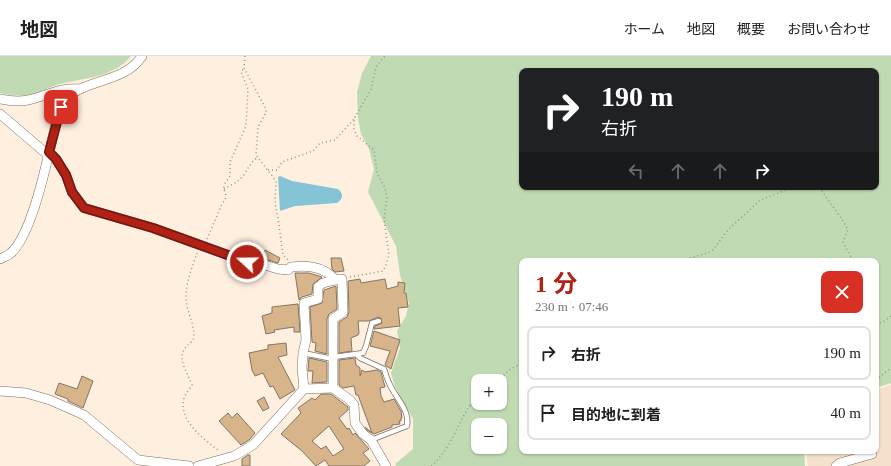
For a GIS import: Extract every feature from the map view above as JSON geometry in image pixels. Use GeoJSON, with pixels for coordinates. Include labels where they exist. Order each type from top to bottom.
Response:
{"type":"FeatureCollection","features":[{"type":"Feature","properties":{"kind":"street"},"geometry":{"type":"LineString","coordinates":[[0,259],[10,254],[23,237],[34,208],[61,107],[68,96],[125,73],[138,62],[142,56]]}},
{"type":"Feature","properties":{"kind":"street"},"geometry":{"type":"LineString","coordinates":[[0,99],[22,100],[69,88],[80,90]]}},
{"type":"Feature","properties":{"kind":"street"},"geometry":{"type":"LineString","coordinates":[[0,114],[56,159],[66,175],[72,192],[84,208],[153,228],[247,262],[265,264],[278,269],[288,270],[291,267],[301,266],[322,270],[338,280],[343,312],[333,319],[333,388]]}},
{"type":"Feature","properties":{"kind":"street"},"geometry":{"type":"LineString","coordinates":[[304,389],[302,368],[306,340],[304,303],[318,299],[318,287],[323,283],[338,280]]}},
{"type":"Feature","properties":{"kind":"street"},"geometry":{"type":"LineString","coordinates":[[198,466],[228,458],[253,445],[304,389],[333,388],[350,400],[354,405],[355,423],[363,434],[371,440],[386,466]]}},
{"type":"Feature","properties":{"kind":"street"},"geometry":{"type":"LineString","coordinates":[[0,391],[32,395],[50,400],[84,416],[138,460],[189,466]]}},
{"type":"Feature","properties":{"kind":"street"},"geometry":{"type":"LineString","coordinates":[[836,466],[840,463],[872,454]]}},
{"type":"Feature","properties":{"kind":"lane"},"geometry":{"type":"LineString","coordinates":[[303,353],[334,358],[365,351],[372,323],[379,321]]}},
{"type":"Feature","properties":{"kind":"lane"},"geometry":{"type":"LineString","coordinates":[[357,354],[360,358],[381,366],[384,369],[390,386],[402,405],[407,418],[407,426],[371,440]]}},
{"type":"Feature","properties":{"kind":"path"},"geometry":{"type":"LineString","coordinates":[[228,458],[196,432],[187,419],[184,411],[184,398],[192,385],[182,361],[182,352],[185,346],[193,341],[194,336],[192,320],[186,304],[187,288],[198,249],[206,242],[222,204],[226,199],[227,194],[224,189],[224,185],[230,176],[230,162],[246,126],[248,89],[241,72],[244,68],[245,56]]}},
{"type":"Feature","properties":{"kind":"path"},"geometry":{"type":"LineString","coordinates":[[268,170],[277,170],[282,162],[313,151],[320,143],[335,140],[354,119],[371,90],[376,67],[386,56]]}},
{"type":"Feature","properties":{"kind":"path"},"geometry":{"type":"LineString","coordinates":[[244,68],[266,109],[266,113],[258,127],[257,157],[274,176],[276,181],[275,203],[283,255],[288,261],[301,266]]}},
{"type":"Feature","properties":{"kind":"path"},"geometry":{"type":"LineString","coordinates":[[338,280],[383,271],[389,255],[384,219],[387,197],[385,188],[377,173],[374,150],[357,136],[354,129],[354,119]]}},
{"type":"Feature","properties":{"kind":"path"},"geometry":{"type":"LineString","coordinates":[[224,189],[233,185],[243,176],[252,161],[257,157]]}},
{"type":"Feature","properties":{"kind":"path"},"geometry":{"type":"LineString","coordinates":[[689,258],[712,251],[728,230],[760,200],[786,190]]}},
{"type":"Feature","properties":{"kind":"path"},"geometry":{"type":"LineString","coordinates":[[821,190],[826,200],[836,210],[848,230],[843,242],[851,258]]}},
{"type":"Feature","properties":{"kind":"path"},"geometry":{"type":"LineString","coordinates":[[879,323],[891,316]]}},
{"type":"Feature","properties":{"kind":"path"},"geometry":{"type":"LineString","coordinates":[[505,374],[519,365]]}},
{"type":"Feature","properties":{"kind":"path"},"geometry":{"type":"LineString","coordinates":[[879,378],[891,368]]}},
{"type":"Feature","properties":{"kind":"path"},"geometry":{"type":"LineString","coordinates":[[431,466],[449,445],[471,404]]}},
{"type":"Feature","properties":{"kind":"shaded area"},"geometry":{"type":"Polygon","coordinates":[[[891,385],[891,466],[808,466],[806,454],[879,454],[879,389],[891,385]]]}},
{"type":"Feature","properties":{"kind":"green space"},"geometry":{"type":"Polygon","coordinates":[[[0,56],[131,56],[124,63],[108,73],[56,85],[31,95],[23,96],[0,93],[0,56]]]}},
{"type":"Feature","properties":{"kind":"green space"},"geometry":{"type":"Polygon","coordinates":[[[371,56],[891,56],[891,383],[879,387],[879,258],[519,258],[519,454],[804,454],[805,466],[396,466],[395,464],[413,449],[413,419],[395,387],[391,373],[400,348],[397,331],[406,316],[409,303],[400,275],[396,246],[368,192],[374,169],[369,149],[361,134],[358,118],[357,92],[362,73],[371,56]]]}},
{"type":"Feature","properties":{"kind":"water"},"geometry":{"type":"Polygon","coordinates":[[[280,176],[292,181],[338,189],[342,195],[342,198],[337,203],[295,206],[280,211],[278,177],[280,176]]]}},
{"type":"Feature","properties":{"kind":"building"},"geometry":{"type":"Polygon","coordinates":[[[265,250],[280,258],[278,263],[261,258],[265,250]]]}},
{"type":"Feature","properties":{"kind":"building"},"geometry":{"type":"Polygon","coordinates":[[[331,258],[341,258],[344,271],[335,272],[332,269],[331,258]]]}},
{"type":"Feature","properties":{"kind":"building"},"geometry":{"type":"Polygon","coordinates":[[[295,273],[309,273],[322,277],[313,284],[312,294],[302,297],[299,300],[295,273]]]}},
{"type":"Feature","properties":{"kind":"building"},"geometry":{"type":"Polygon","coordinates":[[[360,279],[361,283],[385,279],[387,289],[398,286],[398,282],[405,283],[404,293],[406,293],[408,307],[398,308],[400,326],[374,329],[375,326],[382,323],[381,318],[378,317],[369,321],[358,321],[359,333],[351,338],[352,351],[339,353],[339,322],[347,317],[349,312],[348,281],[360,279]]]}},
{"type":"Feature","properties":{"kind":"building"},"geometry":{"type":"Polygon","coordinates":[[[336,286],[337,309],[329,314],[327,319],[327,354],[315,351],[316,343],[312,342],[310,307],[322,303],[324,290],[336,286]]]}},
{"type":"Feature","properties":{"kind":"building"},"geometry":{"type":"Polygon","coordinates":[[[298,304],[300,332],[294,332],[294,327],[274,330],[275,332],[266,334],[262,316],[272,313],[272,307],[298,304]]]}},
{"type":"Feature","properties":{"kind":"building"},"geometry":{"type":"Polygon","coordinates":[[[374,331],[400,340],[391,369],[385,365],[390,351],[370,346],[374,331]]]}},
{"type":"Feature","properties":{"kind":"building"},"geometry":{"type":"Polygon","coordinates":[[[286,343],[287,355],[278,357],[295,390],[280,399],[273,386],[270,387],[263,373],[255,376],[252,370],[249,353],[268,349],[268,345],[286,343]]]}},
{"type":"Feature","properties":{"kind":"building"},"geometry":{"type":"Polygon","coordinates":[[[309,358],[327,362],[327,382],[312,383],[313,371],[308,371],[309,358]]]}},
{"type":"Feature","properties":{"kind":"building"},"geometry":{"type":"Polygon","coordinates":[[[355,358],[356,365],[360,368],[360,376],[362,370],[365,372],[377,370],[381,372],[385,387],[380,388],[381,396],[384,402],[394,399],[401,411],[402,418],[401,421],[399,421],[400,424],[392,425],[392,427],[374,434],[372,433],[358,395],[356,395],[354,386],[343,388],[339,385],[339,360],[355,358]]]}},
{"type":"Feature","properties":{"kind":"building"},"geometry":{"type":"Polygon","coordinates":[[[82,376],[93,381],[83,408],[68,401],[68,399],[55,394],[59,383],[77,389],[82,376]]]}},
{"type":"Feature","properties":{"kind":"building"},"geometry":{"type":"Polygon","coordinates":[[[321,394],[331,394],[348,407],[348,410],[339,418],[347,429],[349,428],[353,435],[355,433],[369,449],[363,453],[370,461],[364,466],[329,466],[325,460],[316,466],[302,451],[281,434],[301,413],[298,408],[312,398],[315,400],[321,394]],[[329,426],[312,441],[321,449],[326,446],[333,456],[344,449],[329,426]]]}},
{"type":"Feature","properties":{"kind":"building"},"geometry":{"type":"Polygon","coordinates":[[[264,397],[269,408],[263,411],[257,401],[264,397]]]}},
{"type":"Feature","properties":{"kind":"building"},"geometry":{"type":"Polygon","coordinates":[[[228,413],[232,418],[237,413],[255,433],[249,440],[241,445],[219,421],[228,413]]]}},
{"type":"Feature","properties":{"kind":"building"},"geometry":{"type":"Polygon","coordinates":[[[250,455],[250,466],[242,466],[242,459],[250,455]]]}},
{"type":"Feature","properties":{"kind":"route"},"geometry":{"type":"LineString","coordinates":[[61,107],[49,152],[56,159],[66,175],[72,192],[84,208],[153,228],[247,262]]}}]}
